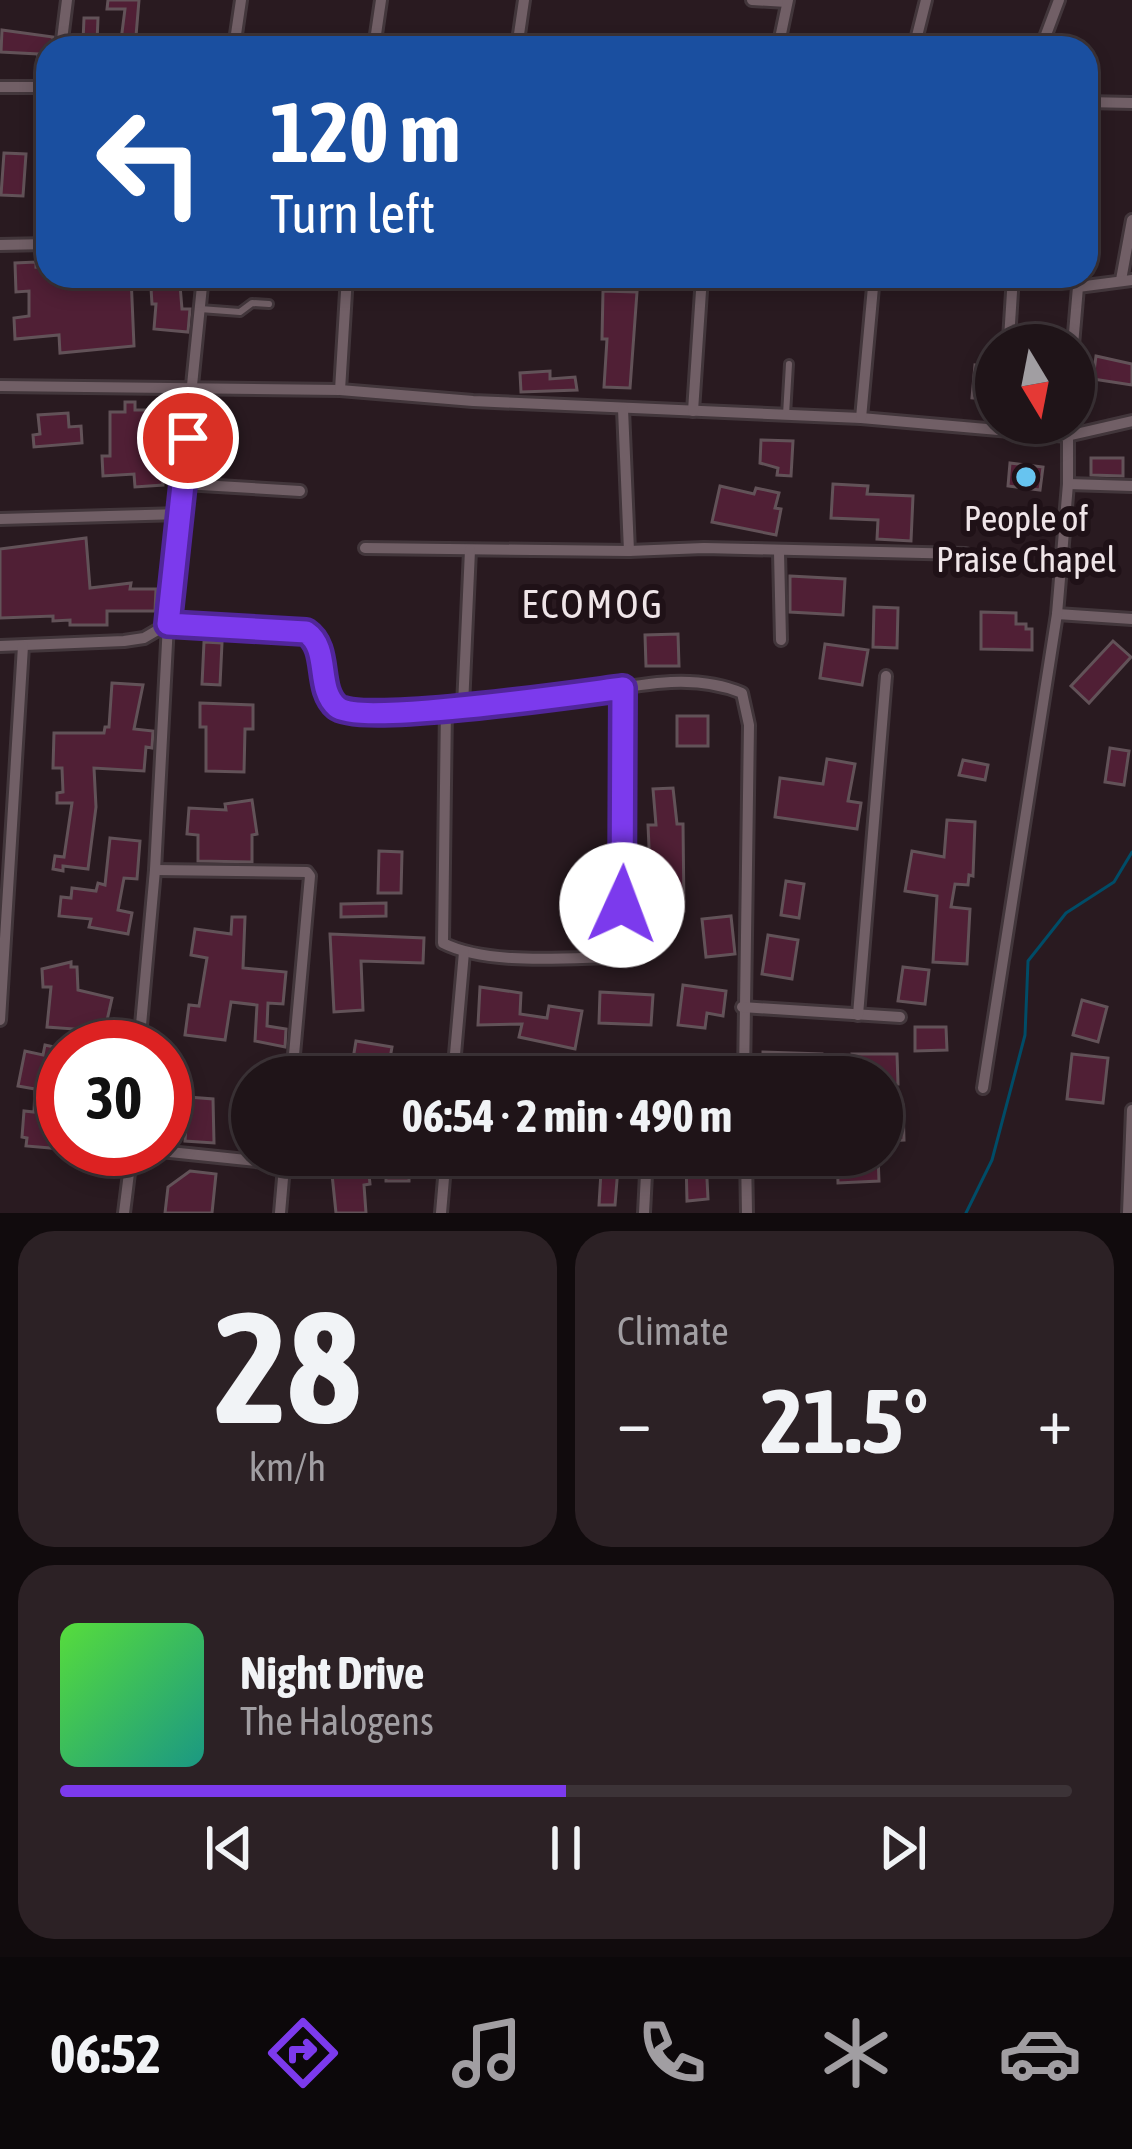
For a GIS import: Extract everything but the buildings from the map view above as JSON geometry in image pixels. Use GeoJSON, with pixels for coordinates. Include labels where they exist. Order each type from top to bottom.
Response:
{"type":"FeatureCollection","features":[{"type":"Feature","properties":{"kind":"street"},"geometry":{"type":"LineString","coordinates":[[63,36],[67,0]]}},
{"type":"Feature","properties":{"kind":"street"},"geometry":{"type":"LineString","coordinates":[[236,36],[242,0]]}},
{"type":"Feature","properties":{"kind":"street"},"geometry":{"type":"LineString","coordinates":[[376,36],[381,0]]}},
{"type":"Feature","properties":{"kind":"street"},"geometry":{"type":"LineString","coordinates":[[519,36],[524,0]]}},
{"type":"Feature","properties":{"kind":"street"},"geometry":{"type":"LineString","coordinates":[[752,0],[788,1],[781,36]]}},
{"type":"Feature","properties":{"kind":"street"},"geometry":{"type":"LineString","coordinates":[[917,36],[926,0]]}},
{"type":"Feature","properties":{"kind":"street"},"geometry":{"type":"LineString","coordinates":[[1046,36],[1059,0]]}},
{"type":"Feature","properties":{"kind":"street"},"geometry":{"type":"LineString","coordinates":[[0,87],[36,87]]}},
{"type":"Feature","properties":{"kind":"street"},"geometry":{"type":"LineString","coordinates":[[1098,102],[1132,103]]}},
{"type":"Feature","properties":{"kind":"street"},"geometry":{"type":"LineString","coordinates":[[1126,280],[1132,220]]}},
{"type":"Feature","properties":{"kind":"street"},"geometry":{"type":"LineString","coordinates":[[0,245],[36,244]]}},
{"type":"Feature","properties":{"kind":"street"},"geometry":{"type":"LineString","coordinates":[[141,1020],[168,624],[202,288]]}},
{"type":"Feature","properties":{"kind":"street"},"geometry":{"type":"LineString","coordinates":[[340,390],[345,288]]}},
{"type":"Feature","properties":{"kind":"street"},"geometry":{"type":"LineString","coordinates":[[693,411],[701,288]]}},
{"type":"Feature","properties":{"kind":"street"},"geometry":{"type":"LineString","coordinates":[[861,418],[873,288]]}},
{"type":"Feature","properties":{"kind":"street"},"geometry":{"type":"LineString","coordinates":[[1010,324],[1012,288]]}},
{"type":"Feature","properties":{"kind":"street"},"geometry":{"type":"LineString","coordinates":[[1075,324],[1078,288]]}},
{"type":"Feature","properties":{"kind":"street"},"geometry":{"type":"LineString","coordinates":[[0,386],[340,390],[623,409],[975,424]]}},
{"type":"Feature","properties":{"kind":"street"},"geometry":{"type":"LineString","coordinates":[[623,409],[628,551]]}},
{"type":"Feature","properties":{"kind":"street"},"geometry":{"type":"LineString","coordinates":[[1095,426],[1132,421]]}},
{"type":"Feature","properties":{"kind":"street"},"geometry":{"type":"LineString","coordinates":[[983,1088],[1057,614],[1068,444]]}},
{"type":"Feature","properties":{"kind":"street"},"geometry":{"type":"LineString","coordinates":[[184,484],[300,490]]}},
{"type":"Feature","properties":{"kind":"street"},"geometry":{"type":"LineString","coordinates":[[1068,484],[1132,486]]}},
{"type":"Feature","properties":{"kind":"street"},"geometry":{"type":"LineString","coordinates":[[0,519],[182,514]]}},
{"type":"Feature","properties":{"kind":"street"},"geometry":{"type":"LineString","coordinates":[[365,548],[966,554]]}},
{"type":"Feature","properties":{"kind":"street"},"geometry":{"type":"LineString","coordinates":[[463,706],[470,550]]}},
{"type":"Feature","properties":{"kind":"street"},"geometry":{"type":"LineString","coordinates":[[779,552],[781,640]]}},
{"type":"Feature","properties":{"kind":"street"},"geometry":{"type":"LineString","coordinates":[[1057,614],[1132,619]]}},
{"type":"Feature","properties":{"kind":"street"},"geometry":{"type":"LineString","coordinates":[[0,646],[124,641],[144,638],[168,624],[306,632],[319,647],[330,696],[347,711],[558,699],[651,683],[716,686],[742,693],[747,704],[743,1056]]}},
{"type":"Feature","properties":{"kind":"street"},"geometry":{"type":"LineString","coordinates":[[0,1020],[7,790],[23,646]]}},
{"type":"Feature","properties":{"kind":"street"},"geometry":{"type":"LineString","coordinates":[[858,1016],[886,676]]}},
{"type":"Feature","properties":{"kind":"street"},"geometry":{"type":"LineString","coordinates":[[446,707],[441,938],[447,946],[464,952],[558,958],[618,954],[625,819],[623,688]]}},
{"type":"Feature","properties":{"kind":"street"},"geometry":{"type":"LineString","coordinates":[[154,870],[307,872],[294,1056]]}},
{"type":"Feature","properties":{"kind":"street"},"geometry":{"type":"LineString","coordinates":[[455,1056],[464,952]]}},
{"type":"Feature","properties":{"kind":"street"},"geometry":{"type":"LineString","coordinates":[[742,1007],[900,1017]]}},
{"type":"Feature","properties":{"kind":"street"},"geometry":{"type":"LineString","coordinates":[[1128,1213],[1132,1110]]}},
{"type":"Feature","properties":{"kind":"street"},"geometry":{"type":"LineString","coordinates":[[192,1153],[231,1156]]}},
{"type":"Feature","properties":{"kind":"street"},"geometry":{"type":"LineString","coordinates":[[124,1213],[131,1176]]}},
{"type":"Feature","properties":{"kind":"street"},"geometry":{"type":"LineString","coordinates":[[280,1213],[283,1176]]}},
{"type":"Feature","properties":{"kind":"street"},"geometry":{"type":"LineString","coordinates":[[441,1213],[444,1176]]}},
{"type":"Feature","properties":{"kind":"street"},"geometry":{"type":"LineString","coordinates":[[644,1213],[646,1176]]}},
{"type":"Feature","properties":{"kind":"street"},"geometry":{"type":"LineString","coordinates":[[746,1176],[747,1213]]}},
{"type":"Feature","properties":{"kind":"lane"},"geometry":{"type":"LineString","coordinates":[[200,309],[240,312],[252,303],[269,304]]}},
{"type":"Feature","properties":{"kind":"lane"},"geometry":{"type":"LineString","coordinates":[[786,415],[789,364]]}},
{"type":"Feature","properties":{"kind":"waterway"},"geometry":{"type":"LineString","coordinates":[[966,1213],[992,1160],[1025,1035],[1028,961],[1066,913],[1114,882],[1132,852]]}},
{"type":"Feature","properties":{"kind":"place","name":"People of Praise Chapel"},"geometry":{"type":"Point","coordinates":[1026,477]}},
{"type":"Feature","properties":{"kind":"district","name":"ECOMOG"},"geometry":{"type":"Point","coordinates":[593,604]}},
{"type":"Feature","properties":{"kind":"route"},"geometry":{"type":"LineString","coordinates":[[188,438],[168,624],[306,632],[319,647],[330,696],[347,711],[527,702],[623,688],[622,905]]}}]}
